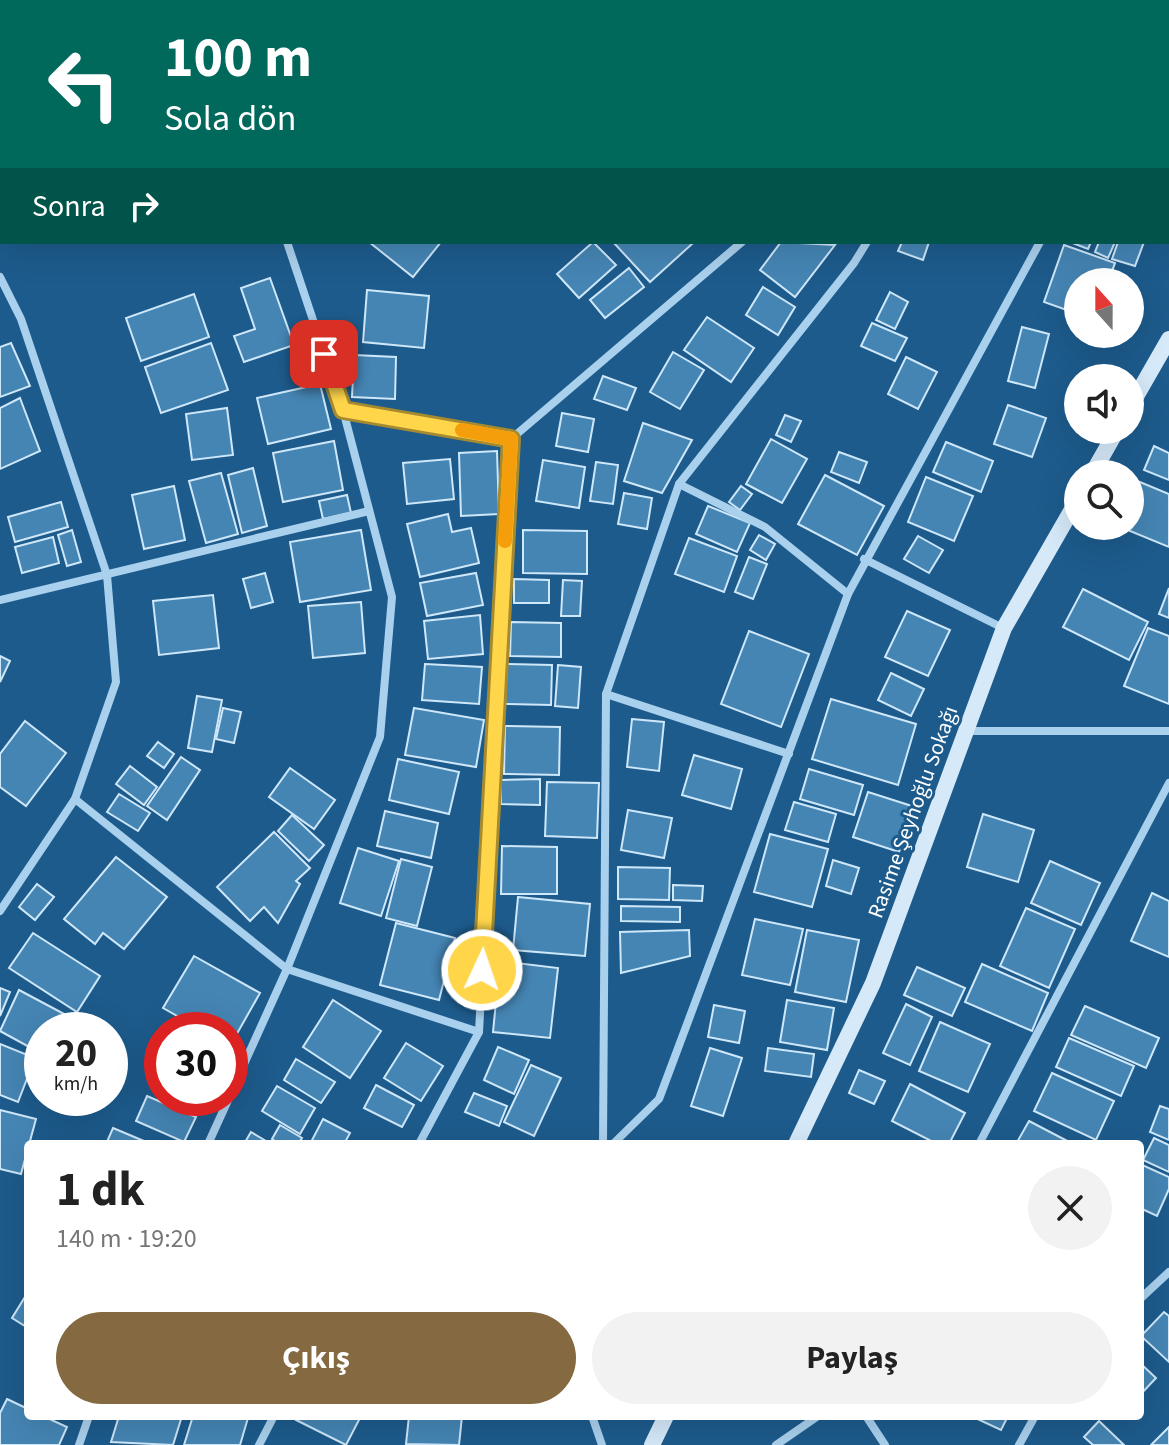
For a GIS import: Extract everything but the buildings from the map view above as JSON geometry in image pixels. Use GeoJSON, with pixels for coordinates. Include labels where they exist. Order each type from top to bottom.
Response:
{"type":"FeatureCollection","features":[{"type":"Feature","properties":{"kind":"main road"},"geometry":{"type":"LineString","coordinates":[[1144,383],[1169,339]]}},
{"type":"Feature","properties":{"kind":"main road","name":"Rasime Şeyhoğlu Sokağı"},"geometry":{"type":"LineString","coordinates":[[798,1140],[873,983],[1004,628],[1064,523]]}},
{"type":"Feature","properties":{"kind":"main road"},"geometry":{"type":"LineString","coordinates":[[652,1445],[664,1420]]}},
{"type":"Feature","properties":{"kind":"street"},"geometry":{"type":"LineString","coordinates":[[248,1055],[287,969],[380,737],[392,597],[343,410],[288,244]]}},
{"type":"Feature","properties":{"kind":"street"},"geometry":{"type":"LineString","coordinates":[[421,1140],[479,1032],[511,439],[740,244]]}},
{"type":"Feature","properties":{"kind":"street"},"geometry":{"type":"LineString","coordinates":[[603,1140],[606,694],[679,484],[865,244]]}},
{"type":"Feature","properties":{"kind":"street"},"geometry":{"type":"LineString","coordinates":[[617,1140],[659,1099],[848,594],[864,559],[1039,244]]}},
{"type":"Feature","properties":{"kind":"street"},"geometry":{"type":"LineString","coordinates":[[0,277],[21,319],[107,575],[116,682],[75,799],[0,911]]}},
{"type":"Feature","properties":{"kind":"street"},"geometry":{"type":"LineString","coordinates":[[343,410],[511,439]]}},
{"type":"Feature","properties":{"kind":"street"},"geometry":{"type":"LineString","coordinates":[[679,484],[765,527],[848,594]]}},
{"type":"Feature","properties":{"kind":"street"},"geometry":{"type":"LineString","coordinates":[[0,600],[369,511]]}},
{"type":"Feature","properties":{"kind":"street"},"geometry":{"type":"LineString","coordinates":[[864,559],[1004,628]]}},
{"type":"Feature","properties":{"kind":"street"},"geometry":{"type":"LineString","coordinates":[[606,694],[789,754]]}},
{"type":"Feature","properties":{"kind":"street"},"geometry":{"type":"LineString","coordinates":[[967,731],[1169,731]]}},
{"type":"Feature","properties":{"kind":"street"},"geometry":{"type":"LineString","coordinates":[[981,1140],[1169,783]]}},
{"type":"Feature","properties":{"kind":"street"},"geometry":{"type":"LineString","coordinates":[[75,799],[287,969],[479,1032]]}},
{"type":"Feature","properties":{"kind":"street"},"geometry":{"type":"LineString","coordinates":[[210,1140],[221,1116]]}},
{"type":"Feature","properties":{"kind":"street"},"geometry":{"type":"LineString","coordinates":[[1144,1295],[1169,1272]]}},
{"type":"Feature","properties":{"kind":"street"},"geometry":{"type":"LineString","coordinates":[[79,1445],[88,1420]]}},
{"type":"Feature","properties":{"kind":"street"},"geometry":{"type":"LineString","coordinates":[[259,1445],[272,1420]]}},
{"type":"Feature","properties":{"kind":"street"},"geometry":{"type":"LineString","coordinates":[[593,1420],[602,1445]]}},
{"type":"Feature","properties":{"kind":"street"},"geometry":{"type":"LineString","coordinates":[[776,1445],[812,1420]]}},
{"type":"Feature","properties":{"kind":"street"},"geometry":{"type":"LineString","coordinates":[[869,1420],[885,1445]]}},
{"type":"Feature","properties":{"kind":"street"},"geometry":{"type":"LineString","coordinates":[[1019,1445],[1033,1420]]}},
{"type":"Feature","properties":{"kind":"slow traffic"},"geometry":{"type":"LineString","coordinates":[[462,430],[511,439],[505,541]]}},
{"type":"Feature","properties":{"kind":"route"},"geometry":{"type":"LineString","coordinates":[[324,354],[343,410],[511,439],[482,970]]}}]}
